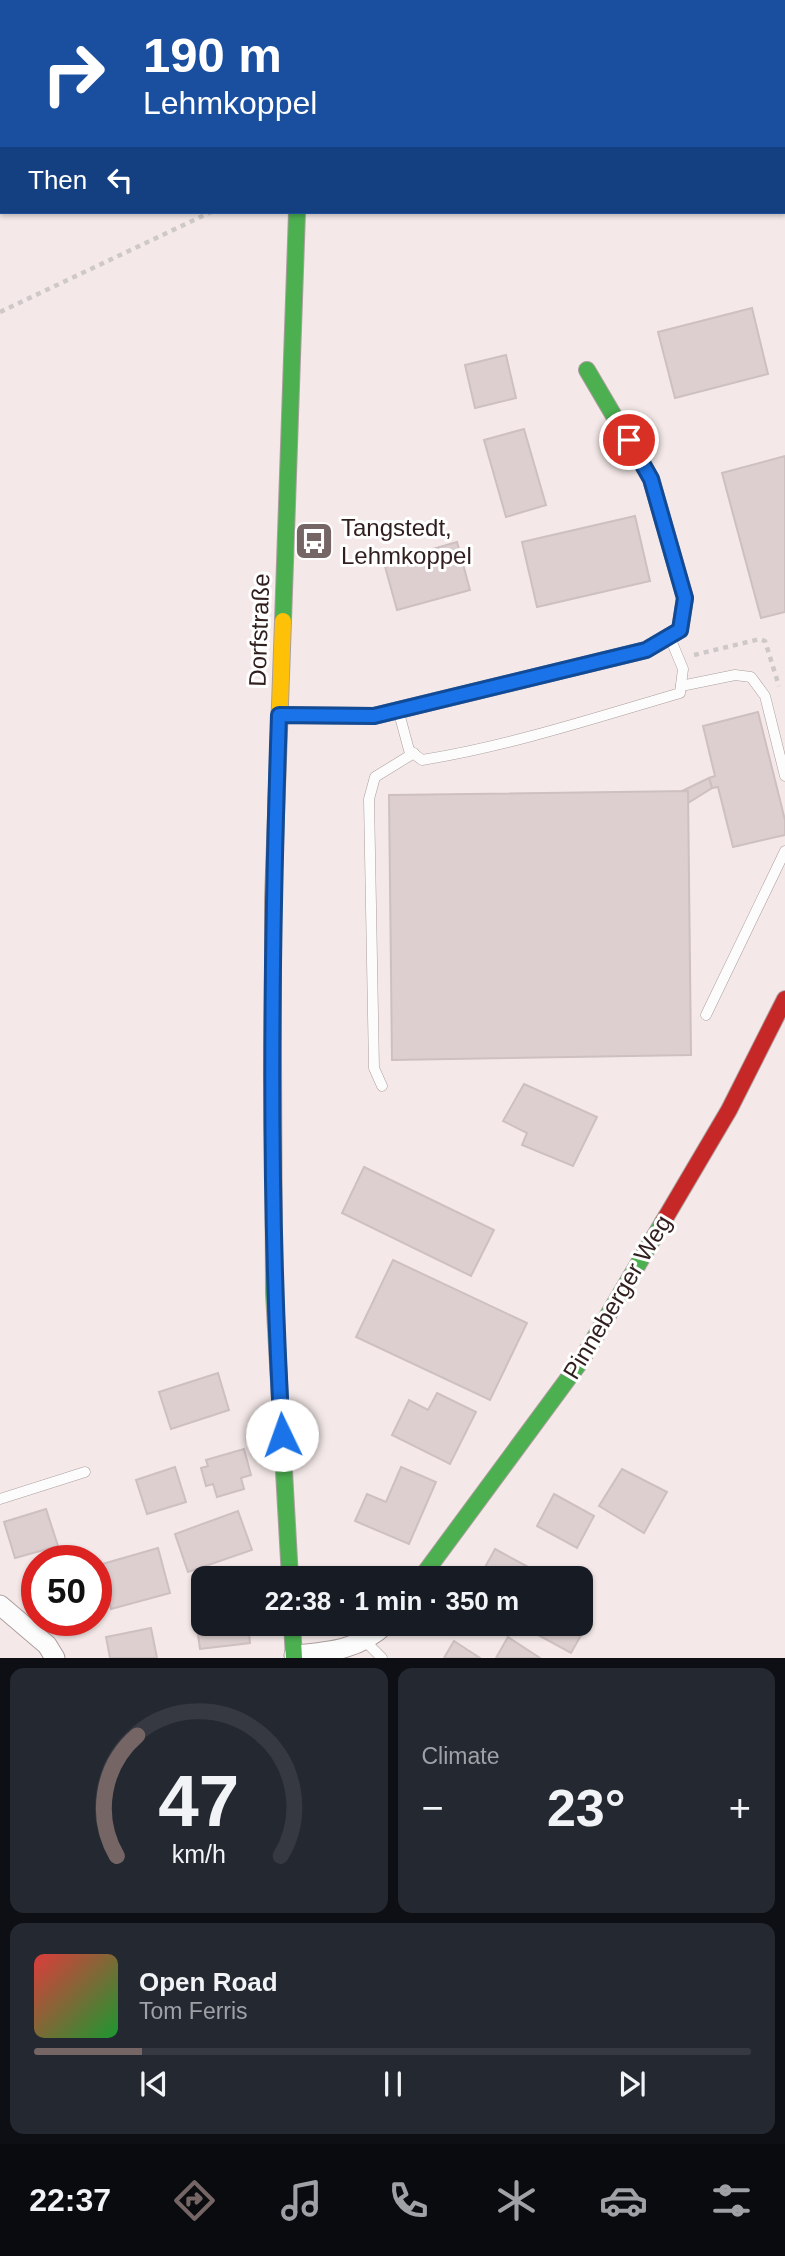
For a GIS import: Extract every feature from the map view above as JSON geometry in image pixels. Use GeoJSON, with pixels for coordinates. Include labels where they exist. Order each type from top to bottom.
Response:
{"type":"FeatureCollection","features":[{"type":"Feature","properties":{"kind":"main road","name":"Dorfstraße"},"geometry":{"type":"LineString","coordinates":[[289,1566],[274,1293],[273,899],[297,214]]}},
{"type":"Feature","properties":{"kind":"main road"},"geometry":{"type":"LineString","coordinates":[[279,715],[374,716],[646,650],[680,630],[685,598],[651,479],[587,370]]}},
{"type":"Feature","properties":{"kind":"main road","name":"Pinneberger Weg"},"geometry":{"type":"LineString","coordinates":[[430,1566],[582,1360],[729,1110],[785,999]]}},
{"type":"Feature","properties":{"kind":"main road"},"geometry":{"type":"LineString","coordinates":[[293,1636],[294,1656]]}},
{"type":"Feature","properties":{"kind":"street"},"geometry":{"type":"LineString","coordinates":[[0,1605],[47,1646],[55,1657]]}},
{"type":"Feature","properties":{"kind":"street"},"geometry":{"type":"LineString","coordinates":[[294,1656],[348,1648],[366,1642],[373,1636]]}},
{"type":"Feature","properties":{"kind":"lane"},"geometry":{"type":"LineString","coordinates":[[398,710],[409,750],[422,760],[454,755],[680,694],[683,669],[669,636]]}},
{"type":"Feature","properties":{"kind":"lane"},"geometry":{"type":"LineString","coordinates":[[681,686],[735,675],[751,677],[765,696],[785,776]]}},
{"type":"Feature","properties":{"kind":"lane"},"geometry":{"type":"LineString","coordinates":[[382,1086],[374,1068],[369,799],[375,777],[414,753]]}},
{"type":"Feature","properties":{"kind":"lane"},"geometry":{"type":"LineString","coordinates":[[706,1015],[785,851]]}},
{"type":"Feature","properties":{"kind":"lane"},"geometry":{"type":"LineString","coordinates":[[0,1499],[85,1472]]}},
{"type":"Feature","properties":{"kind":"lane"},"geometry":{"type":"LineString","coordinates":[[366,1642],[382,1657]]}},
{"type":"Feature","properties":{"kind":"path"},"geometry":{"type":"LineString","coordinates":[[0,312],[207,214]]}},
{"type":"Feature","properties":{"kind":"building"},"geometry":{"type":"Polygon","coordinates":[[[752,308],[768,374],[675,398],[658,332],[752,308]]]}},
{"type":"Feature","properties":{"kind":"building"},"geometry":{"type":"Polygon","coordinates":[[[506,355],[516,398],[475,408],[465,365],[506,355]]]}},
{"type":"Feature","properties":{"kind":"building"},"geometry":{"type":"Polygon","coordinates":[[[524,429],[546,505],[506,517],[484,440],[524,429]]]}},
{"type":"Feature","properties":{"kind":"building"},"geometry":{"type":"Polygon","coordinates":[[[785,456],[785,612],[761,618],[722,473],[785,456]]]}},
{"type":"Feature","properties":{"kind":"building"},"geometry":{"type":"Polygon","coordinates":[[[635,516],[650,581],[537,607],[522,542],[635,516]]]}},
{"type":"Feature","properties":{"kind":"building"},"geometry":{"type":"Polygon","coordinates":[[[457,542],[470,590],[397,610],[384,563],[457,542]]]}},
{"type":"Feature","properties":{"kind":"building"},"geometry":{"type":"Polygon","coordinates":[[[758,712],[785,820],[785,835],[733,847],[718,787],[712,788],[709,778],[715,776],[703,726],[758,712]]]}},
{"type":"Feature","properties":{"kind":"building"},"geometry":{"type":"Polygon","coordinates":[[[709,778],[712,788],[688,803],[688,791],[682,791],[709,778]]]}},
{"type":"Feature","properties":{"kind":"building"},"geometry":{"type":"Polygon","coordinates":[[[688,791],[691,1055],[392,1060],[389,795],[688,791]]]}},
{"type":"Feature","properties":{"kind":"building"},"geometry":{"type":"Polygon","coordinates":[[[524,1084],[597,1117],[573,1166],[522,1145],[527,1133],[503,1121],[524,1084]]]}},
{"type":"Feature","properties":{"kind":"building"},"geometry":{"type":"Polygon","coordinates":[[[364,1167],[494,1230],[471,1276],[342,1213],[364,1167]]]}},
{"type":"Feature","properties":{"kind":"building"},"geometry":{"type":"Polygon","coordinates":[[[393,1260],[527,1323],[490,1400],[356,1337],[393,1260]]]}},
{"type":"Feature","properties":{"kind":"building"},"geometry":{"type":"Polygon","coordinates":[[[218,1373],[229,1410],[171,1429],[159,1392],[218,1373]]]}},
{"type":"Feature","properties":{"kind":"building"},"geometry":{"type":"Polygon","coordinates":[[[437,1393],[476,1412],[450,1464],[392,1435],[409,1400],[428,1410],[437,1393]]]}},
{"type":"Feature","properties":{"kind":"building"},"geometry":{"type":"Polygon","coordinates":[[[244,1449],[251,1475],[241,1478],[244,1489],[217,1497],[213,1484],[206,1486],[201,1468],[208,1466],[206,1460],[244,1449]]]}},
{"type":"Feature","properties":{"kind":"building"},"geometry":{"type":"Polygon","coordinates":[[[175,1467],[186,1502],[147,1514],[136,1480],[175,1467]]]}},
{"type":"Feature","properties":{"kind":"building"},"geometry":{"type":"Polygon","coordinates":[[[401,1467],[436,1482],[409,1544],[355,1521],[367,1494],[386,1502],[401,1467]]]}},
{"type":"Feature","properties":{"kind":"building"},"geometry":{"type":"Polygon","coordinates":[[[622,1469],[667,1492],[644,1533],[599,1506],[622,1469]]]}},
{"type":"Feature","properties":{"kind":"building"},"geometry":{"type":"Polygon","coordinates":[[[554,1494],[594,1516],[577,1548],[537,1526],[554,1494]]]}},
{"type":"Feature","properties":{"kind":"building"},"geometry":{"type":"Polygon","coordinates":[[[46,1509],[58,1545],[21,1545],[21,1556],[15,1558],[4,1522],[46,1509]]]}},
{"type":"Feature","properties":{"kind":"building"},"geometry":{"type":"Polygon","coordinates":[[[238,1511],[252,1550],[205,1566],[191,1566],[191,1571],[188,1572],[175,1534],[238,1511]]]}},
{"type":"Feature","properties":{"kind":"building"},"geometry":{"type":"Polygon","coordinates":[[[158,1548],[170,1593],[112,1609],[112,1561],[158,1548]]]}},
{"type":"Feature","properties":{"kind":"building"},"geometry":{"type":"Polygon","coordinates":[[[495,1549],[526,1566],[486,1566],[495,1549]]]}},
{"type":"Feature","properties":{"kind":"building"},"geometry":{"type":"Polygon","coordinates":[[[151,1628],[157,1658],[110,1658],[106,1637],[151,1628]]]}},
{"type":"Feature","properties":{"kind":"building"},"geometry":{"type":"Polygon","coordinates":[[[198,1636],[249,1636],[250,1643],[200,1649],[198,1636]]]}},
{"type":"Feature","properties":{"kind":"building"},"geometry":{"type":"Polygon","coordinates":[[[540,1636],[581,1636],[571,1653],[540,1636]]]}},
{"type":"Feature","properties":{"kind":"building"},"geometry":{"type":"Polygon","coordinates":[[[508,1637],[540,1658],[496,1658],[508,1637]]]}},
{"type":"Feature","properties":{"kind":"building"},"geometry":{"type":"Polygon","coordinates":[[[454,1641],[480,1658],[444,1658],[454,1641]]]}},
{"type":"Feature","properties":{"kind":"traffic: fast"},"geometry":{"type":"LineString","coordinates":[[283,621],[297,214]]}},
{"type":"Feature","properties":{"kind":"traffic: fast"},"geometry":{"type":"LineString","coordinates":[[279,715],[374,716],[646,650],[680,630],[685,598],[651,479],[587,370]]}},
{"type":"Feature","properties":{"kind":"traffic: fast"},"geometry":{"type":"LineString","coordinates":[[273,1056],[274,1293],[289,1566]]}},
{"type":"Feature","properties":{"kind":"traffic: fast"},"geometry":{"type":"LineString","coordinates":[[430,1566],[581,1361],[663,1222]]}},
{"type":"Feature","properties":{"kind":"traffic: fast"},"geometry":{"type":"LineString","coordinates":[[293,1636],[294,1658]]}},
{"type":"Feature","properties":{"kind":"traffic: slow"},"geometry":{"type":"LineString","coordinates":[[273,1056],[273,899],[283,621]]}},
{"type":"Feature","properties":{"kind":"traffic: jam"},"geometry":{"type":"LineString","coordinates":[[663,1222],[729,1110],[785,999]]}},
{"type":"Feature","properties":{"kind":"place","name":"Tangstedt, Lehmkoppel"},"geometry":{"type":"Point","coordinates":[314,541]}},
{"type":"Feature","properties":{"kind":"route"},"geometry":{"type":"LineString","coordinates":[[282,1435],[274,1293],[273,899],[279,715],[374,716],[646,650],[680,630],[685,598],[651,479],[629,440]]}}]}
